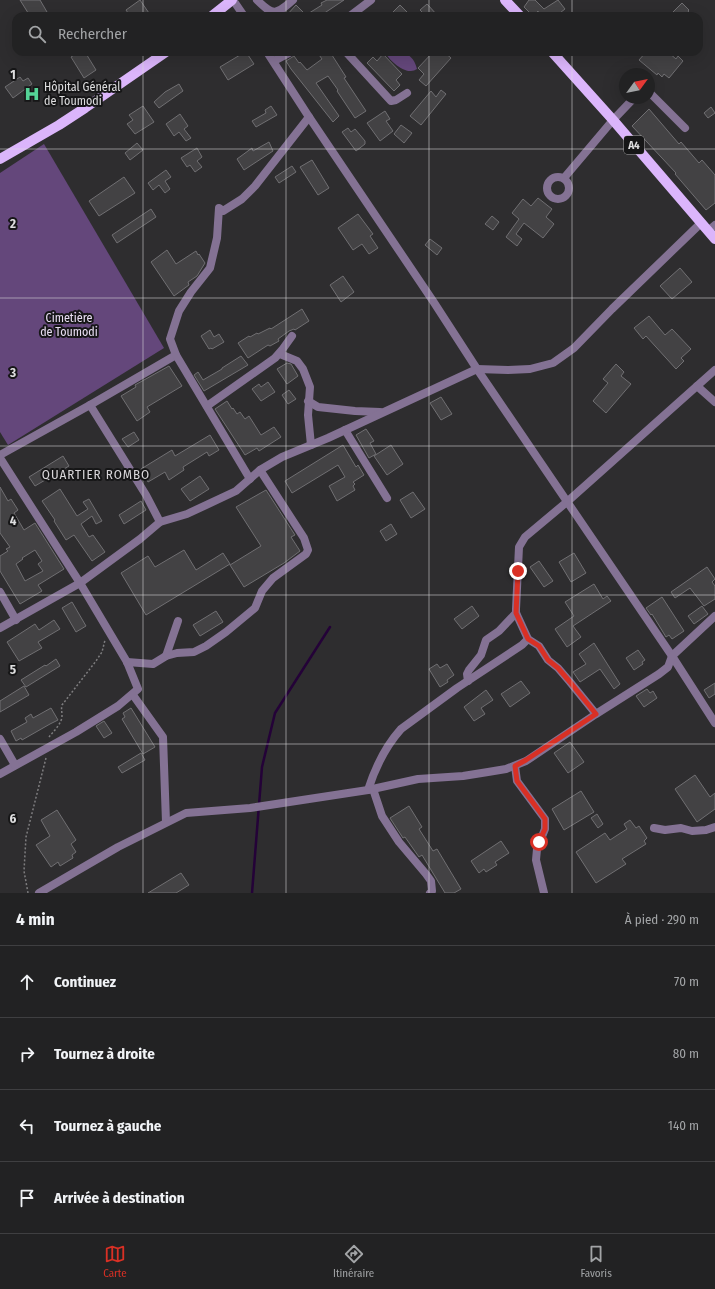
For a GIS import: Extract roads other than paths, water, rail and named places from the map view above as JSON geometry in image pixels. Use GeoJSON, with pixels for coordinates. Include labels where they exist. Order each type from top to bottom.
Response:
{"type":"FeatureCollection","features":[{"type":"Feature","properties":{"kind":"main road"},"geometry":{"type":"LineString","coordinates":[[217,12],[233,0]]}},
{"type":"Feature","properties":{"kind":"main road"},"geometry":{"type":"LineString","coordinates":[[505,0],[516,12]]}},
{"type":"Feature","properties":{"kind":"main road"},"geometry":{"type":"LineString","coordinates":[[0,159],[85,108],[160,56]]}},
{"type":"Feature","properties":{"kind":"main road","name":"A4"},"geometry":{"type":"LineString","coordinates":[[556,56],[613,120],[701,223],[713,232]]}},
{"type":"Feature","properties":{"kind":"street"},"geometry":{"type":"LineString","coordinates":[[233,0],[241,12]]}},
{"type":"Feature","properties":{"kind":"street"},"geometry":{"type":"LineString","coordinates":[[257,0],[267,10],[275,12],[281,10],[293,0]]}},
{"type":"Feature","properties":{"kind":"street"},"geometry":{"type":"LineString","coordinates":[[355,12],[371,0]]}},
{"type":"Feature","properties":{"kind":"street"},"geometry":{"type":"LineString","coordinates":[[270,56],[309,118],[360,191],[477,369],[568,501],[715,722]]}},
{"type":"Feature","properties":{"kind":"street"},"geometry":{"type":"LineString","coordinates":[[274,62],[284,56]]}},
{"type":"Feature","properties":{"kind":"street"},"geometry":{"type":"LineString","coordinates":[[350,56],[391,101],[396,100],[407,93]]}},
{"type":"Feature","properties":{"kind":"street"},"geometry":{"type":"LineString","coordinates":[[655,98],[685,128]]}},
{"type":"Feature","properties":{"kind":"street"},"geometry":{"type":"LineString","coordinates":[[564,178],[628,104]]}},
{"type":"Feature","properties":{"kind":"street"},"geometry":{"type":"LineString","coordinates":[[250,479],[176,355],[170,339],[179,311],[191,292],[210,268],[216,238],[219,208],[223,211],[242,199],[255,186],[309,118]]}},
{"type":"Feature","properties":{"kind":"street"},"geometry":{"type":"LineString","coordinates":[[0,628],[80,583],[145,534],[153,530],[160,522],[187,514],[236,491],[260,470],[282,457],[345,430],[381,412],[477,369],[508,370],[530,368],[553,363],[574,348],[612,308],[701,223]]}},
{"type":"Feature","properties":{"kind":"street"},"geometry":{"type":"LineString","coordinates":[[207,406],[280,354],[292,336]]}},
{"type":"Feature","properties":{"kind":"street"},"geometry":{"type":"LineString","coordinates":[[280,354],[293,359],[300,364],[311,389],[308,401],[311,445]]}},
{"type":"Feature","properties":{"kind":"street"},"geometry":{"type":"LineString","coordinates":[[0,455],[176,355]]}},
{"type":"Feature","properties":{"kind":"street"},"geometry":{"type":"LineString","coordinates":[[596,714],[558,668],[548,660],[539,646],[528,639],[516,613],[520,543],[715,370]]}},
{"type":"Feature","properties":{"kind":"street"},"geometry":{"type":"LineString","coordinates":[[697,386],[715,402]]}},
{"type":"Feature","properties":{"kind":"street"},"geometry":{"type":"LineString","coordinates":[[308,401],[318,406],[345,410],[381,412]]}},
{"type":"Feature","properties":{"kind":"street"},"geometry":{"type":"LineString","coordinates":[[90,405],[146,495],[160,522]]}},
{"type":"Feature","properties":{"kind":"street"},"geometry":{"type":"LineString","coordinates":[[345,430],[387,498]]}},
{"type":"Feature","properties":{"kind":"street"},"geometry":{"type":"LineString","coordinates":[[0,458],[107,628],[127,662],[138,689],[133,695],[118,706],[0,774]]}},
{"type":"Feature","properties":{"kind":"street"},"geometry":{"type":"LineString","coordinates":[[127,662],[153,664],[166,656],[200,650],[226,632],[255,608],[262,591],[273,578],[306,554],[308,550],[304,538],[260,470]]}},
{"type":"Feature","properties":{"kind":"street"},"geometry":{"type":"LineString","coordinates":[[0,592],[16,620]]}},
{"type":"Feature","properties":{"kind":"street"},"geometry":{"type":"LineString","coordinates":[[468,680],[468,674],[481,655],[486,640],[499,631],[516,613]]}},
{"type":"Feature","properties":{"kind":"street"},"geometry":{"type":"LineString","coordinates":[[39,893],[118,847],[186,813],[250,808],[370,789],[418,779],[463,776],[506,769],[515,766],[659,674],[668,667],[672,656],[715,616]]}},
{"type":"Feature","properties":{"kind":"street"},"geometry":{"type":"LineString","coordinates":[[166,656],[178,621]]}},
{"type":"Feature","properties":{"kind":"street"},"geometry":{"type":"LineString","coordinates":[[432,892],[431,881],[399,842],[382,816],[370,789],[377,765],[395,736],[416,717],[468,680],[522,646],[528,639]]}},
{"type":"Feature","properties":{"kind":"street"},"geometry":{"type":"LineString","coordinates":[[133,695],[163,737],[166,822]]}},
{"type":"Feature","properties":{"kind":"street"},"geometry":{"type":"LineString","coordinates":[[0,738],[15,765]]}},
{"type":"Feature","properties":{"kind":"street"},"geometry":{"type":"LineString","coordinates":[[515,766],[517,781],[545,819],[545,829],[536,848],[536,860],[544,893]]}},
{"type":"Feature","properties":{"kind":"street"},"geometry":{"type":"LineString","coordinates":[[654,828],[665,830],[681,828],[692,831],[706,830],[715,827]]}},
{"type":"Feature","properties":{"kind":"waterway"},"geometry":{"type":"LineString","coordinates":[[252,893],[262,767],[275,713],[330,627]]}},
{"type":"Feature","properties":{"kind":"place","name":"Hôpital Général de Toumodi"},"geometry":{"type":"Point","coordinates":[32,94]}},
{"type":"Feature","properties":{"kind":"district","name":"QUARTIER ROMBO"},"geometry":{"type":"Point","coordinates":[96,474]}},
{"type":"Feature","properties":{"kind":"park label","name":"Cimetière de Toumodi"},"geometry":{"type":"Point","coordinates":[69,325]}}]}
